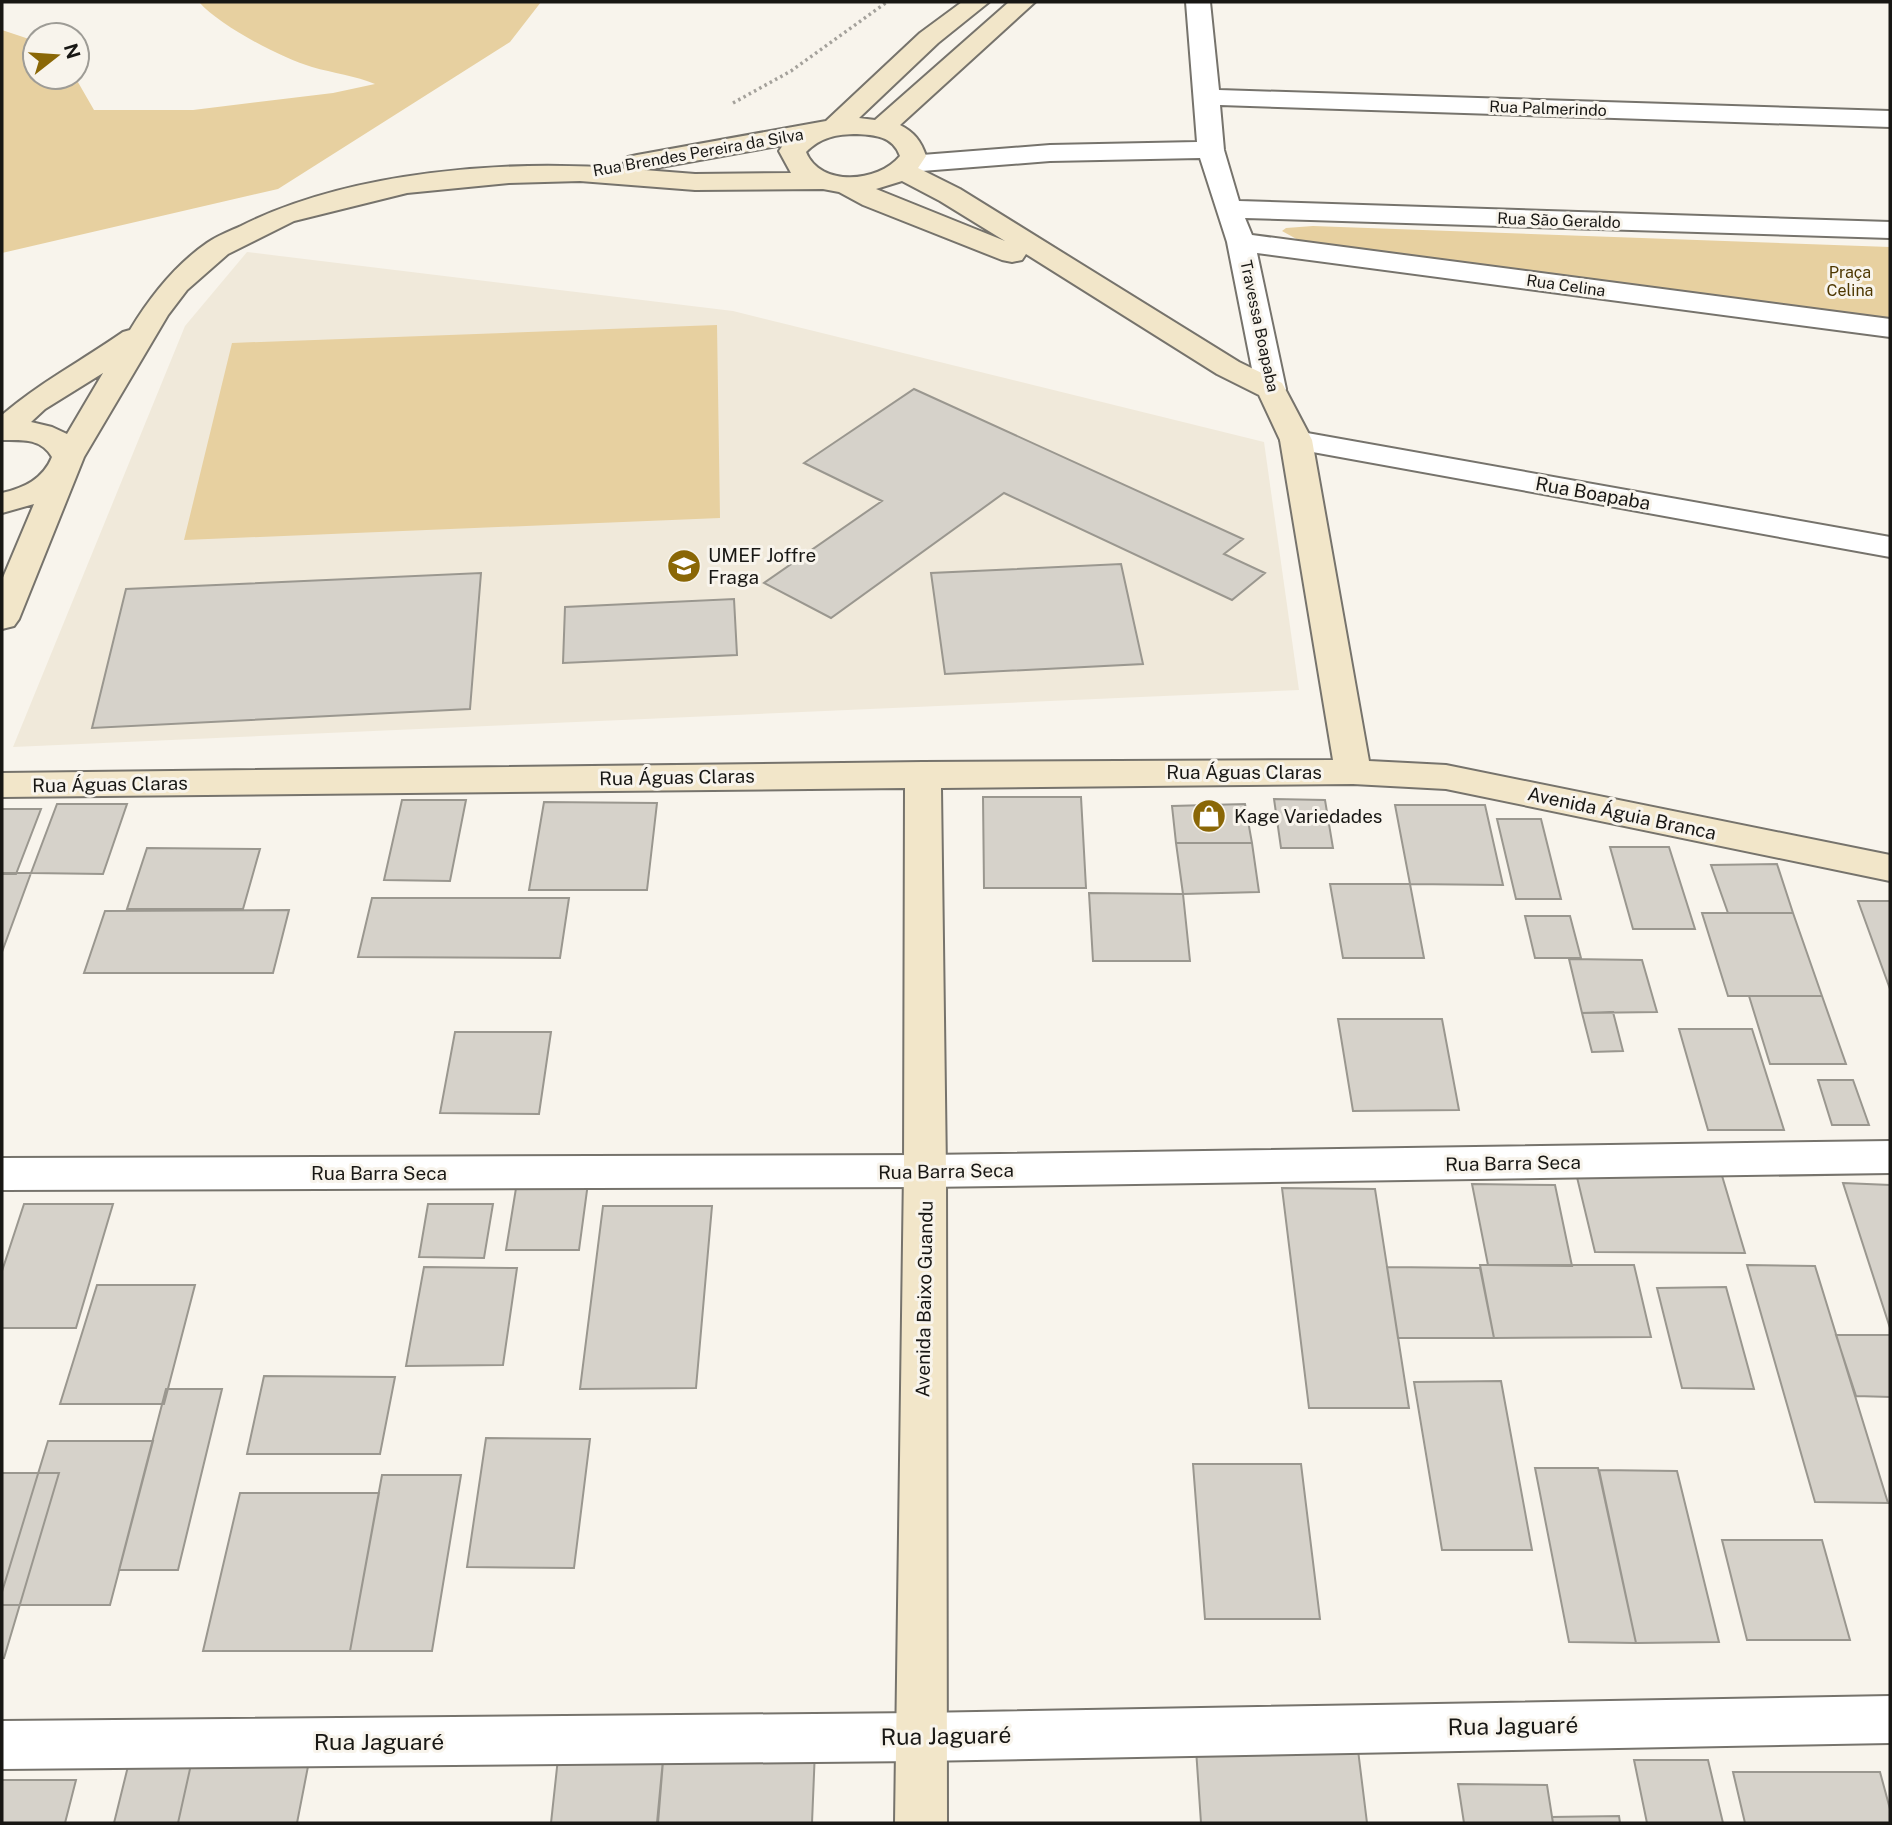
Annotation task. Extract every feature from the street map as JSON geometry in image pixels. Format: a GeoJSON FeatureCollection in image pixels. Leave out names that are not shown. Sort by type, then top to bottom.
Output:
{"type":"FeatureCollection","features":[{"type":"Feature","properties":{"kind":"street"},"geometry":{"type":"LineString","coordinates":[[977,2],[929,38],[826,129],[800,140],[792,151],[793,163],[804,174],[834,183],[1101,289],[1228,368],[1271,389]]}},
{"type":"Feature","properties":{"kind":"street"},"geometry":{"type":"LineString","coordinates":[[880,129],[1024,2]]}},
{"type":"Feature","properties":{"kind":"street","name":"Travessa Boapaba"},"geometry":{"type":"LineString","coordinates":[[1198,2],[1211,150],[1228,209],[1241,242],[1271,389],[1296,440],[1353,772]]}},
{"type":"Feature","properties":{"kind":"street","name":"Rua Palmerindo"},"geometry":{"type":"LineString","coordinates":[[1206,97],[1890,119]]}},
{"type":"Feature","properties":{"kind":"street","name":"Rua Brendes Pereira da Silva"},"geometry":{"type":"LineString","coordinates":[[580,173],[826,129],[858,125],[880,129],[911,164],[1101,289]]}},
{"type":"Feature","properties":{"kind":"street"},"geometry":{"type":"LineString","coordinates":[[911,164],[1050,153],[1211,150]]}},
{"type":"Feature","properties":{"kind":"street","name":"Rua Brendes Pereira da Silva"},"geometry":{"type":"LineString","coordinates":[[2,431],[34,403],[119,350],[140,332],[188,271],[218,248],[284,215],[407,185],[509,175],[580,173],[695,182],[834,183],[877,181],[911,164]]}},
{"type":"Feature","properties":{"kind":"street","name":"Rua São Geraldo"},"geometry":{"type":"LineString","coordinates":[[1228,209],[1890,230]]}},
{"type":"Feature","properties":{"kind":"street","name":"Rua Celina"},"geometry":{"type":"LineString","coordinates":[[1241,242],[1890,328]]}},
{"type":"Feature","properties":{"kind":"street","name":"Rua Brendes Pereira da Silva"},"geometry":{"type":"LineString","coordinates":[[66,464],[155,313]]}},
{"type":"Feature","properties":{"kind":"street"},"geometry":{"type":"LineString","coordinates":[[2,431],[27,430],[48,435],[62,444],[66,464],[2,619]]}},
{"type":"Feature","properties":{"kind":"street","name":"Rua Boapaba"},"geometry":{"type":"LineString","coordinates":[[1296,440],[1890,547]]}},
{"type":"Feature","properties":{"kind":"street"},"geometry":{"type":"LineString","coordinates":[[2,503],[29,496],[50,485],[66,464]]}},
{"type":"Feature","properties":{"kind":"street","name":"Rua Águas Claras"},"geometry":{"type":"LineString","coordinates":[[2,785],[923,774],[1353,772]]}},
{"type":"Feature","properties":{"kind":"street","name":"Avenida Águia Branca"},"geometry":{"type":"LineString","coordinates":[[1353,772],[1446,778],[1890,868]]}},
{"type":"Feature","properties":{"kind":"street","name":"Avenida Baixo Guandu"},"geometry":{"type":"LineString","coordinates":[[921,1823],[925,1171],[923,774]]}},
{"type":"Feature","properties":{"kind":"street","name":"Rua Barra Seca"},"geometry":{"type":"LineString","coordinates":[[2,1174],[925,1171],[1890,1157]]}},
{"type":"Feature","properties":{"kind":"street","name":"Rua Jaguaré"},"geometry":{"type":"LineString","coordinates":[[2,1745],[920,1737],[1890,1719]]}},
{"type":"Feature","properties":{"kind":"path"},"geometry":{"type":"LineString","coordinates":[[723,109],[802,63],[887,2]]}},
{"type":"Feature","properties":{"kind":"shaded area","name":"UMEF Joffre Fraga"},"geometry":{"type":"Polygon","coordinates":[[[247,252],[733,311],[1264,442],[1299,690],[13,747],[185,326],[247,252]]]}},
{"type":"Feature","properties":{"kind":"green space"},"geometry":{"type":"Polygon","coordinates":[[[199,2],[541,2],[510,42],[278,189],[2,253],[2,30],[21,36],[21,91],[83,91],[94,110],[193,110],[333,93],[375,84],[312,67],[284,56],[236,31],[199,2]]]}},
{"type":"Feature","properties":{"kind":"green space","name":"Praça Celina"},"geometry":{"type":"Polygon","coordinates":[[[1313,226],[1890,247],[1890,323],[1302,242],[1282,231],[1286,228],[1313,226]]]}},
{"type":"Feature","properties":{"kind":"green space"},"geometry":{"type":"Polygon","coordinates":[[[717,325],[720,518],[184,540],[232,343],[717,325]]]}},
{"type":"Feature","properties":{"kind":"building"},"geometry":{"type":"Polygon","coordinates":[[[914,389],[1243,539],[1224,554],[1265,573],[1232,600],[1004,493],[831,618],[764,583],[882,501],[804,463],[914,389]]]}},
{"type":"Feature","properties":{"kind":"building"},"geometry":{"type":"Polygon","coordinates":[[[1121,564],[1143,664],[945,674],[931,573],[1121,564]]]}},
{"type":"Feature","properties":{"kind":"building"},"geometry":{"type":"Polygon","coordinates":[[[481,573],[470,709],[92,728],[126,589],[481,573]]]}},
{"type":"Feature","properties":{"kind":"building"},"geometry":{"type":"Polygon","coordinates":[[[734,599],[737,655],[563,663],[565,607],[734,599]]]}},
{"type":"Feature","properties":{"kind":"building"},"geometry":{"type":"Polygon","coordinates":[[[983,797],[1081,797],[1086,888],[984,888],[983,797]]]}},
{"type":"Feature","properties":{"kind":"building"},"geometry":{"type":"Polygon","coordinates":[[[1274,799],[1325,800],[1333,848],[1281,848],[1274,799]]]}},
{"type":"Feature","properties":{"kind":"building"},"geometry":{"type":"Polygon","coordinates":[[[402,800],[466,800],[450,881],[384,880],[402,800]]]}},
{"type":"Feature","properties":{"kind":"building"},"geometry":{"type":"Polygon","coordinates":[[[544,802],[657,803],[647,890],[529,890],[544,802]]]}},
{"type":"Feature","properties":{"kind":"building"},"geometry":{"type":"Polygon","coordinates":[[[57,804],[127,804],[103,874],[31,873],[57,804]]]}},
{"type":"Feature","properties":{"kind":"building"},"geometry":{"type":"Polygon","coordinates":[[[1245,804],[1252,843],[1176,843],[1172,806],[1245,804]]]}},
{"type":"Feature","properties":{"kind":"building"},"geometry":{"type":"Polygon","coordinates":[[[1395,805],[1485,805],[1503,885],[1410,884],[1395,805]]]}},
{"type":"Feature","properties":{"kind":"building"},"geometry":{"type":"Polygon","coordinates":[[[2,809],[41,809],[16,874],[2,874],[2,809]]]}},
{"type":"Feature","properties":{"kind":"building"},"geometry":{"type":"Polygon","coordinates":[[[1497,819],[1541,819],[1561,899],[1516,899],[1497,819]]]}},
{"type":"Feature","properties":{"kind":"building"},"geometry":{"type":"Polygon","coordinates":[[[1176,843],[1252,843],[1259,892],[1183,894],[1176,843]]]}},
{"type":"Feature","properties":{"kind":"building"},"geometry":{"type":"Polygon","coordinates":[[[1610,847],[1669,847],[1695,929],[1633,929],[1610,847]]]}},
{"type":"Feature","properties":{"kind":"building"},"geometry":{"type":"Polygon","coordinates":[[[147,848],[260,849],[243,909],[127,909],[147,848]]]}},
{"type":"Feature","properties":{"kind":"building"},"geometry":{"type":"Polygon","coordinates":[[[1777,864],[1793,913],[1728,913],[1711,865],[1777,864]]]}},
{"type":"Feature","properties":{"kind":"building"},"geometry":{"type":"Polygon","coordinates":[[[2,873],[31,873],[2,952],[2,873]]]}},
{"type":"Feature","properties":{"kind":"building"},"geometry":{"type":"Polygon","coordinates":[[[1330,884],[1410,884],[1424,958],[1343,958],[1330,884]]]}},
{"type":"Feature","properties":{"kind":"building"},"geometry":{"type":"Polygon","coordinates":[[[1089,893],[1183,894],[1190,961],[1093,961],[1089,893]]]}},
{"type":"Feature","properties":{"kind":"building"},"geometry":{"type":"Polygon","coordinates":[[[372,898],[569,898],[560,958],[358,957],[372,898]]]}},
{"type":"Feature","properties":{"kind":"building"},"geometry":{"type":"Polygon","coordinates":[[[1858,901],[1890,901],[1890,989],[1858,901]]]}},
{"type":"Feature","properties":{"kind":"building"},"geometry":{"type":"Polygon","coordinates":[[[289,910],[273,973],[84,973],[105,911],[289,910]]]}},
{"type":"Feature","properties":{"kind":"building"},"geometry":{"type":"Polygon","coordinates":[[[1702,913],[1793,913],[1822,996],[1728,996],[1702,913]]]}},
{"type":"Feature","properties":{"kind":"building"},"geometry":{"type":"Polygon","coordinates":[[[1525,916],[1570,916],[1581,958],[1535,958],[1525,916]]]}},
{"type":"Feature","properties":{"kind":"building"},"geometry":{"type":"Polygon","coordinates":[[[1569,959],[1642,960],[1657,1012],[1582,1013],[1569,959]]]}},
{"type":"Feature","properties":{"kind":"building"},"geometry":{"type":"Polygon","coordinates":[[[1749,996],[1822,996],[1846,1064],[1770,1064],[1749,996]]]}},
{"type":"Feature","properties":{"kind":"building"},"geometry":{"type":"Polygon","coordinates":[[[1613,1012],[1623,1051],[1592,1052],[1582,1013],[1613,1012]]]}},
{"type":"Feature","properties":{"kind":"building"},"geometry":{"type":"Polygon","coordinates":[[[1338,1019],[1442,1019],[1459,1110],[1353,1111],[1338,1019]]]}},
{"type":"Feature","properties":{"kind":"building"},"geometry":{"type":"Polygon","coordinates":[[[1679,1029],[1752,1029],[1784,1130],[1708,1130],[1679,1029]]]}},
{"type":"Feature","properties":{"kind":"building"},"geometry":{"type":"Polygon","coordinates":[[[455,1032],[551,1032],[539,1114],[440,1113],[455,1032]]]}},
{"type":"Feature","properties":{"kind":"building"},"geometry":{"type":"Polygon","coordinates":[[[1818,1080],[1853,1080],[1869,1125],[1832,1125],[1818,1080]]]}},
{"type":"Feature","properties":{"kind":"building"},"geometry":{"type":"Polygon","coordinates":[[[1575,1169],[1720,1169],[1745,1253],[1595,1252],[1575,1169]]]}},
{"type":"Feature","properties":{"kind":"building"},"geometry":{"type":"Polygon","coordinates":[[[517,1182],[588,1183],[579,1250],[506,1250],[517,1182]]]}},
{"type":"Feature","properties":{"kind":"building"},"geometry":{"type":"Polygon","coordinates":[[[1843,1183],[1890,1185],[1890,1328],[1843,1183]]]}},
{"type":"Feature","properties":{"kind":"building"},"geometry":{"type":"Polygon","coordinates":[[[1472,1184],[1555,1185],[1572,1266],[1488,1265],[1472,1184]]]}},
{"type":"Feature","properties":{"kind":"building"},"geometry":{"type":"Polygon","coordinates":[[[1282,1188],[1375,1189],[1409,1408],[1309,1408],[1282,1188]]]}},
{"type":"Feature","properties":{"kind":"building"},"geometry":{"type":"Polygon","coordinates":[[[24,1204],[113,1204],[76,1328],[2,1328],[2,1271],[24,1204]]]}},
{"type":"Feature","properties":{"kind":"building"},"geometry":{"type":"Polygon","coordinates":[[[428,1204],[493,1204],[484,1258],[419,1257],[428,1204]]]}},
{"type":"Feature","properties":{"kind":"building"},"geometry":{"type":"Polygon","coordinates":[[[603,1206],[712,1206],[696,1388],[580,1389],[603,1206]]]}},
{"type":"Feature","properties":{"kind":"building"},"geometry":{"type":"Polygon","coordinates":[[[1480,1265],[1634,1265],[1651,1337],[1494,1338],[1480,1265]]]}},
{"type":"Feature","properties":{"kind":"building"},"geometry":{"type":"Polygon","coordinates":[[[1747,1265],[1815,1266],[1888,1503],[1815,1502],[1747,1265]]]}},
{"type":"Feature","properties":{"kind":"building"},"geometry":{"type":"Polygon","coordinates":[[[424,1267],[517,1268],[503,1365],[406,1366],[424,1267]]]}},
{"type":"Feature","properties":{"kind":"building"},"geometry":{"type":"Polygon","coordinates":[[[1387,1267],[1480,1268],[1494,1338],[1398,1338],[1387,1267]]]}},
{"type":"Feature","properties":{"kind":"building"},"geometry":{"type":"Polygon","coordinates":[[[97,1285],[195,1285],[164,1404],[60,1404],[97,1285]]]}},
{"type":"Feature","properties":{"kind":"building"},"geometry":{"type":"Polygon","coordinates":[[[1726,1287],[1754,1389],[1682,1388],[1657,1288],[1726,1287]]]}},
{"type":"Feature","properties":{"kind":"building"},"geometry":{"type":"Polygon","coordinates":[[[1836,1335],[1890,1335],[1890,1397],[1856,1396],[1836,1335]]]}},
{"type":"Feature","properties":{"kind":"building"},"geometry":{"type":"Polygon","coordinates":[[[264,1376],[395,1377],[380,1454],[247,1454],[264,1376]]]}},
{"type":"Feature","properties":{"kind":"building"},"geometry":{"type":"Polygon","coordinates":[[[1501,1381],[1532,1550],[1442,1550],[1414,1382],[1501,1381]]]}},
{"type":"Feature","properties":{"kind":"building"},"geometry":{"type":"Polygon","coordinates":[[[166,1389],[222,1389],[178,1570],[119,1570],[166,1389]]]}},
{"type":"Feature","properties":{"kind":"building"},"geometry":{"type":"Polygon","coordinates":[[[486,1438],[590,1439],[574,1568],[467,1567],[486,1438]]]}},
{"type":"Feature","properties":{"kind":"building"},"geometry":{"type":"Polygon","coordinates":[[[48,1441],[153,1441],[110,1605],[2,1605],[2,1592],[48,1441]]]}},
{"type":"Feature","properties":{"kind":"building"},"geometry":{"type":"Polygon","coordinates":[[[1193,1464],[1301,1464],[1320,1619],[1205,1619],[1193,1464]]]}},
{"type":"Feature","properties":{"kind":"building"},"geometry":{"type":"Polygon","coordinates":[[[1535,1468],[1598,1468],[1636,1643],[1569,1642],[1535,1468]]]}},
{"type":"Feature","properties":{"kind":"building"},"geometry":{"type":"Polygon","coordinates":[[[1599,1470],[1677,1471],[1719,1642],[1636,1643],[1599,1470]]]}},
{"type":"Feature","properties":{"kind":"building"},"geometry":{"type":"Polygon","coordinates":[[[2,1473],[59,1473],[4,1658],[2,1658],[2,1473]]]}},
{"type":"Feature","properties":{"kind":"building"},"geometry":{"type":"Polygon","coordinates":[[[382,1475],[461,1475],[432,1651],[350,1651],[382,1475]]]}},
{"type":"Feature","properties":{"kind":"building"},"geometry":{"type":"Polygon","coordinates":[[[240,1493],[379,1493],[350,1651],[203,1651],[240,1493]]]}},
{"type":"Feature","properties":{"kind":"building"},"geometry":{"type":"Polygon","coordinates":[[[1722,1540],[1822,1540],[1850,1640],[1747,1640],[1722,1540]]]}},
{"type":"Feature","properties":{"kind":"building"},"geometry":{"type":"Polygon","coordinates":[[[559,1749],[664,1749],[658,1823],[551,1823],[559,1749]]]}},
{"type":"Feature","properties":{"kind":"building"},"geometry":{"type":"Polygon","coordinates":[[[664,1749],[815,1750],[812,1823],[657,1823],[664,1749]]]}},
{"type":"Feature","properties":{"kind":"building"},"geometry":{"type":"Polygon","coordinates":[[[1196,1749],[1358,1750],[1367,1823],[1201,1823],[1196,1749]]]}},
{"type":"Feature","properties":{"kind":"building"},"geometry":{"type":"Polygon","coordinates":[[[132,1750],[194,1751],[178,1823],[114,1823],[132,1750]]]}},
{"type":"Feature","properties":{"kind":"building"},"geometry":{"type":"Polygon","coordinates":[[[194,1751],[311,1751],[297,1823],[178,1823],[194,1751]]]}},
{"type":"Feature","properties":{"kind":"building"},"geometry":{"type":"Polygon","coordinates":[[[1634,1760],[1708,1760],[1723,1823],[1647,1823],[1634,1760]]]}},
{"type":"Feature","properties":{"kind":"building"},"geometry":{"type":"Polygon","coordinates":[[[1733,1772],[1880,1772],[1890,1809],[1890,1823],[1745,1823],[1733,1772]]]}},
{"type":"Feature","properties":{"kind":"building"},"geometry":{"type":"Polygon","coordinates":[[[2,1780],[76,1780],[65,1823],[2,1823],[2,1780]]]}},
{"type":"Feature","properties":{"kind":"building"},"geometry":{"type":"Polygon","coordinates":[[[1458,1784],[1547,1785],[1553,1823],[1464,1823],[1458,1784]]]}},
{"type":"Feature","properties":{"kind":"building"},"geometry":{"type":"Polygon","coordinates":[[[1619,1816],[1620,1823],[1553,1823],[1552,1817],[1619,1816]]]}},
{"type":"Feature","properties":{"kind":"place","name":"UMEF Joffre Fraga"},"geometry":{"type":"Point","coordinates":[684,566]}},
{"type":"Feature","properties":{"kind":"place","name":"Kage Variedades"},"geometry":{"type":"Point","coordinates":[1209,816]}}]}
